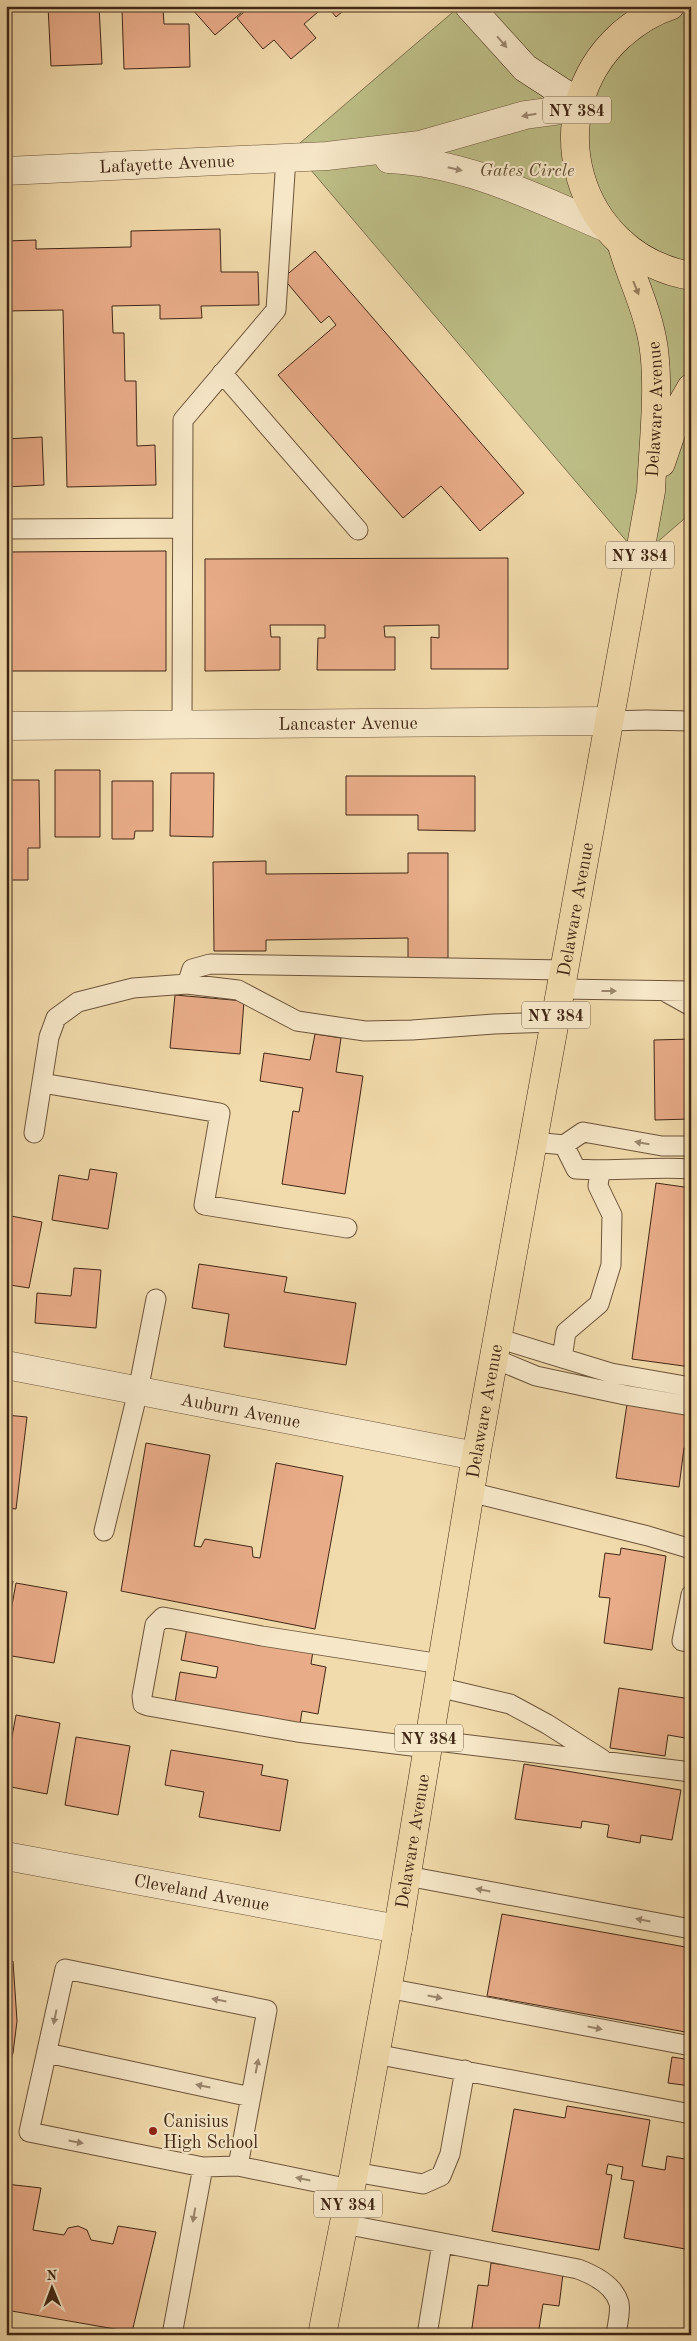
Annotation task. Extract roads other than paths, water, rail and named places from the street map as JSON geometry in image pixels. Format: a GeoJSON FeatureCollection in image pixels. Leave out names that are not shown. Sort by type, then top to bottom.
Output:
{"type":"FeatureCollection","features":[{"type":"Feature","properties":{"kind":"main road","name":"NY 384"},"geometry":{"type":"LineString","coordinates":[[614,235],[593,208],[583,185],[576,161],[575,136],[578,105],[591,72],[609,46],[633,24],[660,9],[670,6]]}},
{"type":"Feature","properties":{"kind":"main road"},"geometry":{"type":"LineString","coordinates":[[614,235],[656,266],[691,276]]}},
{"type":"Feature","properties":{"kind":"main road","name":"Delaware Avenue"},"geometry":{"type":"LineString","coordinates":[[322,2335],[398,1929],[476,1456],[651,490],[655,403],[654,348],[648,322],[614,235]]}},
{"type":"Feature","properties":{"kind":"main road","name":"Delaware Avenue"},"geometry":{"type":"LineString","coordinates":[[651,490],[680,407],[691,388]]}},
{"type":"Feature","properties":{"kind":"street"},"geometry":{"type":"LineString","coordinates":[[469,6],[525,68],[578,105]]}},
{"type":"Feature","properties":{"kind":"street","name":"Lafayette Avenue"},"geometry":{"type":"LineString","coordinates":[[6,171],[327,156],[420,145],[524,115],[578,105]]}},
{"type":"Feature","properties":{"kind":"street","name":"Lafayette Avenue"},"geometry":{"type":"LineString","coordinates":[[327,156],[408,160],[481,176],[509,185],[614,235]]}},
{"type":"Feature","properties":{"kind":"street","name":"Lancaster Avenue"},"geometry":{"type":"LineString","coordinates":[[6,726],[610,721]]}},
{"type":"Feature","properties":{"kind":"street","name":"Auburn Avenue"},"geometry":{"type":"LineString","coordinates":[[6,1365],[476,1456]]}},
{"type":"Feature","properties":{"kind":"street","name":"Cleveland Avenue"},"geometry":{"type":"LineString","coordinates":[[6,1856],[398,1929]]}},
{"type":"Feature","properties":{"kind":"lane"},"geometry":{"type":"LineString","coordinates":[[182,725],[183,420],[276,310],[286,158]]}},
{"type":"Feature","properties":{"kind":"lane"},"geometry":{"type":"LineString","coordinates":[[222,373],[358,530]]}},
{"type":"Feature","properties":{"kind":"lane"},"geometry":{"type":"LineString","coordinates":[[6,529],[182,528]]}},
{"type":"Feature","properties":{"kind":"lane","name":"Lancaster Avenue"},"geometry":{"type":"LineString","coordinates":[[610,721],[691,721]]}},
{"type":"Feature","properties":{"kind":"lane"},"geometry":{"type":"LineString","coordinates":[[187,984],[192,969],[210,964],[562,980],[663,991],[691,991]]}},
{"type":"Feature","properties":{"kind":"lane"},"geometry":{"type":"LineString","coordinates":[[34,1133],[49,1037],[56,1018],[78,1002],[133,988],[187,984],[238,990],[297,1021],[365,1030],[412,1030],[555,1022]]}},
{"type":"Feature","properties":{"kind":"lane"},"geometry":{"type":"LineString","coordinates":[[663,991],[691,1006]]}},
{"type":"Feature","properties":{"kind":"lane"},"geometry":{"type":"LineString","coordinates":[[42,1083],[220,1113],[204,1205],[347,1228]]}},
{"type":"Feature","properties":{"kind":"lane"},"geometry":{"type":"LineString","coordinates":[[534,1142],[564,1146],[583,1132],[662,1146],[691,1146]]}},
{"type":"Feature","properties":{"kind":"lane"},"geometry":{"type":"LineString","coordinates":[[564,1146],[576,1169],[600,1170],[665,1167],[691,1169]]}},
{"type":"Feature","properties":{"kind":"lane"},"geometry":{"type":"LineString","coordinates":[[562,1358],[566,1332],[599,1304],[611,1265],[612,1215],[598,1186],[600,1170]]}},
{"type":"Feature","properties":{"kind":"lane"},"geometry":{"type":"LineString","coordinates":[[104,1531],[138,1391],[156,1299]]}},
{"type":"Feature","properties":{"kind":"lane"},"geometry":{"type":"LineString","coordinates":[[495,1348],[562,1358],[611,1373],[691,1386]]}},
{"type":"Feature","properties":{"kind":"lane"},"geometry":{"type":"LineString","coordinates":[[495,1348],[536,1376],[625,1395],[691,1406]]}},
{"type":"Feature","properties":{"kind":"lane"},"geometry":{"type":"LineString","coordinates":[[470,1492],[648,1536],[691,1549]]}},
{"type":"Feature","properties":{"kind":"lane"},"geometry":{"type":"LineString","coordinates":[[691,1595],[682,1641],[691,1642]]}},
{"type":"Feature","properties":{"kind":"lane"},"geometry":{"type":"LineString","coordinates":[[606,1762],[547,1724],[510,1704],[440,1676],[262,1636],[163,1617],[155,1625],[142,1696],[143,1704],[157,1708],[297,1732],[691,1772]]}},
{"type":"Feature","properties":{"kind":"lane"},"geometry":{"type":"LineString","coordinates":[[407,1876],[691,1929]]}},
{"type":"Feature","properties":{"kind":"lane"},"geometry":{"type":"LineString","coordinates":[[238,2166],[267,2010],[65,1970],[29,2132],[203,2167],[238,2166],[352,2181],[423,2184],[441,2176],[450,2154],[465,2070]]}},
{"type":"Feature","properties":{"kind":"lane"},"geometry":{"type":"LineString","coordinates":[[387,1988],[691,2046]]}},
{"type":"Feature","properties":{"kind":"lane"},"geometry":{"type":"LineString","coordinates":[[47,2053],[251,2097]]}},
{"type":"Feature","properties":{"kind":"lane"},"geometry":{"type":"LineString","coordinates":[[375,2054],[691,2114]]}},
{"type":"Feature","properties":{"kind":"lane"},"geometry":{"type":"LineString","coordinates":[[172,2335],[203,2167]]}},
{"type":"Feature","properties":{"kind":"lane"},"geometry":{"type":"LineString","coordinates":[[344,2224],[578,2269],[594,2275],[608,2286],[619,2304],[616,2335]]}},
{"type":"Feature","properties":{"kind":"lane"},"geometry":{"type":"LineString","coordinates":[[427,2335],[442,2243]]}},
{"type":"Feature","properties":{"kind":"place","name":"Canisius High School"},"geometry":{"type":"Point","coordinates":[153,2131]}},
{"type":"Feature","properties":{"kind":"park label","name":"Gates Circle"},"geometry":{"type":"Point","coordinates":[527,170]}}]}
